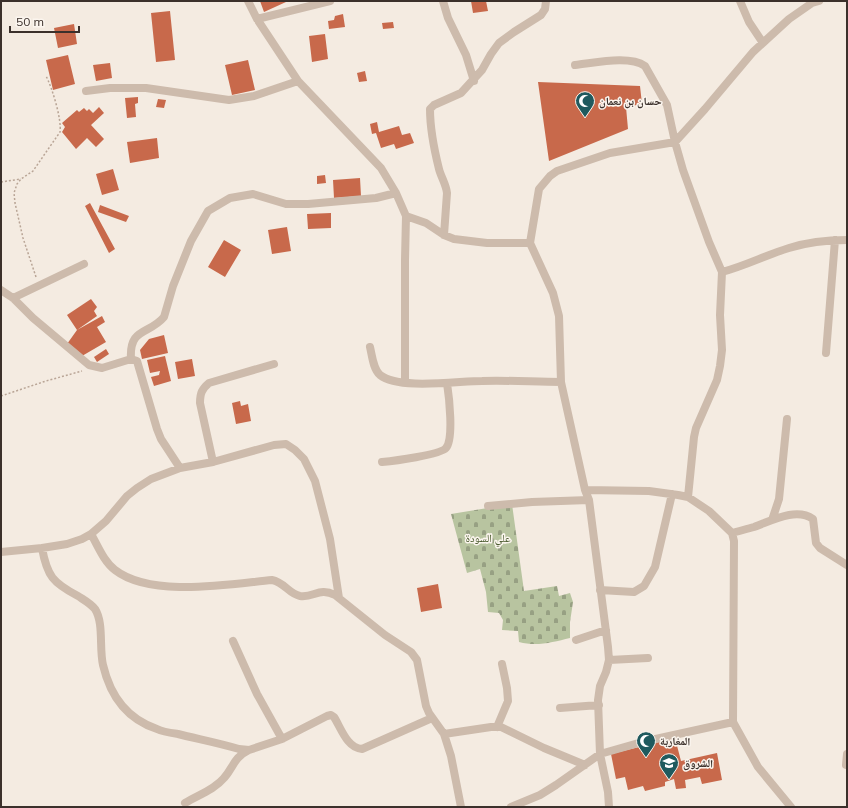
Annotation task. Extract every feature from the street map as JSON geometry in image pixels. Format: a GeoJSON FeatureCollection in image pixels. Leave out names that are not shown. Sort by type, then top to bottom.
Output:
{"type":"FeatureCollection","features":[{"type":"Feature","properties":{"kind":"street"},"geometry":{"type":"LineString","coordinates":[[248,1],[257,19],[298,81],[381,168],[396,193],[406,216],[405,383]]}},
{"type":"Feature","properties":{"kind":"street"},"geometry":{"type":"LineString","coordinates":[[257,19],[330,1]]}},
{"type":"Feature","properties":{"kind":"street"},"geometry":{"type":"LineString","coordinates":[[442,1],[448,18],[466,55],[474,81]]}},
{"type":"Feature","properties":{"kind":"street"},"geometry":{"type":"LineString","coordinates":[[444,235],[447,193],[439,170],[432,136],[430,109],[434,105],[461,93],[474,81],[500,43],[541,15],[545,8],[546,1]]}},
{"type":"Feature","properties":{"kind":"street"},"geometry":{"type":"LineString","coordinates":[[740,1],[750,22],[763,43]]}},
{"type":"Feature","properties":{"kind":"street"},"geometry":{"type":"LineString","coordinates":[[609,807],[608,792],[600,754],[598,704],[600,686],[609,660],[606,630],[589,500],[584,490],[561,382],[559,316],[553,293],[530,243],[539,189],[550,176],[557,171],[610,153],[675,142],[706,109],[754,52],[789,19],[814,2]]}},
{"type":"Feature","properties":{"kind":"street"},"geometry":{"type":"LineString","coordinates":[[575,65],[628,60],[639,62],[645,66],[667,105],[675,142],[693,200],[722,272],[720,315],[722,350],[720,366],[717,380],[696,428],[688,497]]}},
{"type":"Feature","properties":{"kind":"street"},"geometry":{"type":"LineString","coordinates":[[86,90],[146,88],[229,100],[254,96],[298,81]]}},
{"type":"Feature","properties":{"kind":"street"},"geometry":{"type":"LineString","coordinates":[[180,468],[157,429],[139,366],[135,360],[132,359],[131,348],[136,336],[161,321],[164,317],[173,286],[191,241],[208,211],[230,198],[253,194],[286,204],[308,204],[376,198],[396,193]]}},
{"type":"Feature","properties":{"kind":"street"},"geometry":{"type":"LineString","coordinates":[[406,216],[426,223],[444,235],[454,239],[487,243],[530,243]]}},
{"type":"Feature","properties":{"kind":"street"},"geometry":{"type":"LineString","coordinates":[[826,354],[835,240]]}},
{"type":"Feature","properties":{"kind":"street"},"geometry":{"type":"LineString","coordinates":[[722,272],[790,248],[819,242],[847,240]]}},
{"type":"Feature","properties":{"kind":"street"},"geometry":{"type":"LineString","coordinates":[[13,298],[84,264]]}},
{"type":"Feature","properties":{"kind":"street"},"geometry":{"type":"LineString","coordinates":[[1,290],[13,298],[33,318],[93,367],[102,368],[132,359]]}},
{"type":"Feature","properties":{"kind":"street"},"geometry":{"type":"LineString","coordinates":[[370,346],[375,368],[378,374],[386,378],[405,383],[447,383],[479,380],[561,382]]}},
{"type":"Feature","properties":{"kind":"street"},"geometry":{"type":"LineString","coordinates":[[213,462],[200,403],[202,389],[210,383],[274,364]]}},
{"type":"Feature","properties":{"kind":"street"},"geometry":{"type":"LineString","coordinates":[[382,462],[413,458],[441,451],[446,448],[449,440],[451,414],[447,383]]}},
{"type":"Feature","properties":{"kind":"street"},"geometry":{"type":"LineString","coordinates":[[772,520],[778,499],[787,419]]}},
{"type":"Feature","properties":{"kind":"street"},"geometry":{"type":"LineString","coordinates":[[1,552],[67,544],[82,539],[91,534],[106,521],[127,496],[151,479],[180,468],[213,462],[286,444],[299,454],[308,466],[315,481],[330,539],[339,598]]}},
{"type":"Feature","properties":{"kind":"street"},"geometry":{"type":"LineString","coordinates":[[584,490],[649,491],[688,497],[709,511],[732,532],[734,541],[733,722],[758,767],[791,807]]}},
{"type":"Feature","properties":{"kind":"street"},"geometry":{"type":"LineString","coordinates":[[600,590],[634,592],[644,586],[655,567],[672,494]]}},
{"type":"Feature","properties":{"kind":"street"},"geometry":{"type":"LineString","coordinates":[[488,506],[532,502],[589,500]]}},
{"type":"Feature","properties":{"kind":"street"},"geometry":{"type":"LineString","coordinates":[[732,532],[754,527],[772,520],[803,514],[813,519],[816,543],[820,548],[847,565]]}},
{"type":"Feature","properties":{"kind":"street"},"geometry":{"type":"LineString","coordinates":[[91,534],[114,569],[132,579],[159,586],[218,586],[272,580],[280,582],[292,592],[301,596],[325,591],[339,598],[385,635],[415,655],[426,706],[432,718],[444,734],[451,756],[461,807]]}},
{"type":"Feature","properties":{"kind":"street"},"geometry":{"type":"LineString","coordinates":[[42,548],[54,581],[62,588],[90,604],[95,610],[99,619],[104,669],[117,701],[125,710],[143,724],[158,730],[249,750]]}},
{"type":"Feature","properties":{"kind":"street"},"geometry":{"type":"LineString","coordinates":[[576,640],[606,630]]}},
{"type":"Feature","properties":{"kind":"street"},"geometry":{"type":"LineString","coordinates":[[233,641],[257,694],[282,739]]}},
{"type":"Feature","properties":{"kind":"street"},"geometry":{"type":"LineString","coordinates":[[609,660],[648,658]]}},
{"type":"Feature","properties":{"kind":"street"},"geometry":{"type":"LineString","coordinates":[[497,727],[508,702],[502,664]]}},
{"type":"Feature","properties":{"kind":"street"},"geometry":{"type":"LineString","coordinates":[[560,708],[598,704]]}},
{"type":"Feature","properties":{"kind":"street"},"geometry":{"type":"LineString","coordinates":[[185,804],[214,787],[225,777],[237,758],[249,750],[282,739],[327,716],[331,715],[334,717],[349,743],[353,747],[362,749],[432,718]]}},
{"type":"Feature","properties":{"kind":"street"},"geometry":{"type":"LineString","coordinates":[[511,807],[540,795],[600,754],[642,742],[733,722]]}},
{"type":"Feature","properties":{"kind":"street"},"geometry":{"type":"LineString","coordinates":[[444,734],[497,727],[509,730],[544,748],[585,765]]}},
{"type":"Feature","properties":{"kind":"street"},"geometry":{"type":"LineString","coordinates":[[846,765],[847,754]]}},
{"type":"Feature","properties":{"kind":"path"},"geometry":{"type":"LineString","coordinates":[[39,285],[23,238],[14,194],[17,184],[21,179],[33,171],[60,132],[60,125],[52,89],[46,76]]}},
{"type":"Feature","properties":{"kind":"path"},"geometry":{"type":"LineString","coordinates":[[1,182],[21,179]]}},
{"type":"Feature","properties":{"kind":"path"},"geometry":{"type":"LineString","coordinates":[[1,396],[93,367]]}},
{"type":"Feature","properties":{"kind":"green space","name":"علي السودة"},"geometry":{"type":"Polygon","coordinates":[[[512,504],[524,591],[557,586],[559,596],[570,593],[573,602],[570,622],[570,638],[539,644],[519,642],[518,631],[502,630],[503,620],[499,613],[488,612],[486,592],[480,569],[467,573],[451,514],[512,504]]]}},
{"type":"Feature","properties":{"kind":"building"},"geometry":{"type":"Polygon","coordinates":[[[260,1],[285,1],[286,2],[264,12],[260,1]]]}},
{"type":"Feature","properties":{"kind":"building"},"geometry":{"type":"Polygon","coordinates":[[[471,1],[486,1],[488,11],[473,13],[471,1]]]}},
{"type":"Feature","properties":{"kind":"building"},"geometry":{"type":"Polygon","coordinates":[[[170,11],[175,60],[156,62],[151,13],[170,11]]]}},
{"type":"Feature","properties":{"kind":"building"},"geometry":{"type":"Polygon","coordinates":[[[343,14],[345,27],[329,29],[328,21],[334,20],[335,16],[343,14]]]}},
{"type":"Feature","properties":{"kind":"building"},"geometry":{"type":"Polygon","coordinates":[[[393,22],[394,28],[383,29],[382,23],[393,22]]]}},
{"type":"Feature","properties":{"kind":"building"},"geometry":{"type":"Polygon","coordinates":[[[74,24],[77,44],[58,48],[54,28],[74,24]]]}},
{"type":"Feature","properties":{"kind":"building"},"geometry":{"type":"Polygon","coordinates":[[[325,34],[328,59],[312,62],[309,36],[325,34]]]}},
{"type":"Feature","properties":{"kind":"building"},"geometry":{"type":"Polygon","coordinates":[[[68,55],[75,84],[53,90],[46,60],[68,55]]]}},
{"type":"Feature","properties":{"kind":"building"},"geometry":{"type":"Polygon","coordinates":[[[248,60],[255,90],[232,95],[225,65],[248,60]]]}},
{"type":"Feature","properties":{"kind":"building"},"geometry":{"type":"Polygon","coordinates":[[[110,63],[112,78],[96,81],[93,65],[110,63]]]}},
{"type":"Feature","properties":{"kind":"building"},"geometry":{"type":"Polygon","coordinates":[[[365,71],[367,81],[359,82],[357,73],[365,71]]]}},
{"type":"Feature","properties":{"kind":"building","name":"حسان بن نعمان"},"geometry":{"type":"Polygon","coordinates":[[[538,82],[640,86],[642,104],[626,107],[628,129],[549,161],[538,82]]]}},
{"type":"Feature","properties":{"kind":"building"},"geometry":{"type":"Polygon","coordinates":[[[138,97],[138,103],[135,104],[136,117],[127,118],[125,98],[138,97]]]}},
{"type":"Feature","properties":{"kind":"building"},"geometry":{"type":"Polygon","coordinates":[[[158,99],[166,100],[164,108],[156,107],[158,99]]]}},
{"type":"Feature","properties":{"kind":"building"},"geometry":{"type":"Polygon","coordinates":[[[99,107],[104,113],[91,125],[104,139],[96,147],[87,138],[76,149],[62,132],[65,127],[62,123],[77,110],[79,112],[84,108],[87,111],[89,109],[93,113],[99,107]]]}},
{"type":"Feature","properties":{"kind":"building"},"geometry":{"type":"Polygon","coordinates":[[[377,122],[379,132],[399,126],[402,135],[410,133],[414,143],[396,149],[394,144],[381,148],[376,133],[372,134],[370,124],[377,122]]]}},
{"type":"Feature","properties":{"kind":"building"},"geometry":{"type":"Polygon","coordinates":[[[157,138],[159,158],[130,163],[127,142],[157,138]]]}},
{"type":"Feature","properties":{"kind":"building"},"geometry":{"type":"Polygon","coordinates":[[[113,169],[119,190],[102,195],[96,174],[113,169]]]}},
{"type":"Feature","properties":{"kind":"building"},"geometry":{"type":"Polygon","coordinates":[[[325,175],[326,183],[317,184],[317,176],[325,175]]]}},
{"type":"Feature","properties":{"kind":"building"},"geometry":{"type":"Polygon","coordinates":[[[360,178],[361,196],[334,198],[333,180],[360,178]]]}},
{"type":"Feature","properties":{"kind":"building"},"geometry":{"type":"Polygon","coordinates":[[[90,203],[115,249],[109,253],[85,206],[90,203]]]}},
{"type":"Feature","properties":{"kind":"building"},"geometry":{"type":"Polygon","coordinates":[[[100,205],[129,216],[126,222],[98,212],[100,205]]]}},
{"type":"Feature","properties":{"kind":"building"},"geometry":{"type":"Polygon","coordinates":[[[331,213],[331,228],[308,229],[307,214],[331,213]]]}},
{"type":"Feature","properties":{"kind":"building"},"geometry":{"type":"Polygon","coordinates":[[[287,227],[291,251],[272,254],[268,230],[287,227]]]}},
{"type":"Feature","properties":{"kind":"building"},"geometry":{"type":"Polygon","coordinates":[[[224,240],[241,250],[225,277],[208,267],[224,240]]]}},
{"type":"Feature","properties":{"kind":"building"},"geometry":{"type":"Polygon","coordinates":[[[91,299],[97,307],[94,311],[97,316],[77,330],[67,315],[91,299]]]}},
{"type":"Feature","properties":{"kind":"building"},"geometry":{"type":"Polygon","coordinates":[[[102,316],[105,322],[97,327],[106,342],[82,356],[67,344],[77,330],[102,316]]]}},
{"type":"Feature","properties":{"kind":"building"},"geometry":{"type":"Polygon","coordinates":[[[164,335],[168,353],[142,359],[140,350],[149,339],[164,335]]]}},
{"type":"Feature","properties":{"kind":"building"},"geometry":{"type":"Polygon","coordinates":[[[106,349],[109,354],[97,362],[94,357],[106,349]]]}},
{"type":"Feature","properties":{"kind":"building"},"geometry":{"type":"Polygon","coordinates":[[[165,356],[171,381],[154,386],[151,377],[159,375],[160,371],[150,373],[147,360],[165,356]]]}},
{"type":"Feature","properties":{"kind":"building"},"geometry":{"type":"Polygon","coordinates":[[[192,359],[195,376],[178,379],[175,362],[192,359]]]}},
{"type":"Feature","properties":{"kind":"building"},"geometry":{"type":"Polygon","coordinates":[[[240,401],[241,406],[248,404],[251,421],[236,424],[232,403],[240,401]]]}},
{"type":"Feature","properties":{"kind":"building"},"geometry":{"type":"Polygon","coordinates":[[[438,584],[442,608],[421,612],[417,588],[438,584]]]}},
{"type":"Feature","properties":{"kind":"building"},"geometry":{"type":"Polygon","coordinates":[[[675,738],[681,761],[717,753],[722,780],[702,784],[700,777],[685,780],[686,788],[676,789],[674,779],[665,782],[665,786],[645,791],[643,786],[628,790],[625,777],[616,779],[611,754],[675,738]]]}},
{"type":"Feature","properties":{"kind":"place","name":"حسان بن نعمان"},"geometry":{"type":"Point","coordinates":[585,118]}},
{"type":"Feature","properties":{"kind":"place","name":"المغاربة"},"geometry":{"type":"Point","coordinates":[646,758]}},
{"type":"Feature","properties":{"kind":"place","name":"الشروق"},"geometry":{"type":"Point","coordinates":[669,780]}}]}
